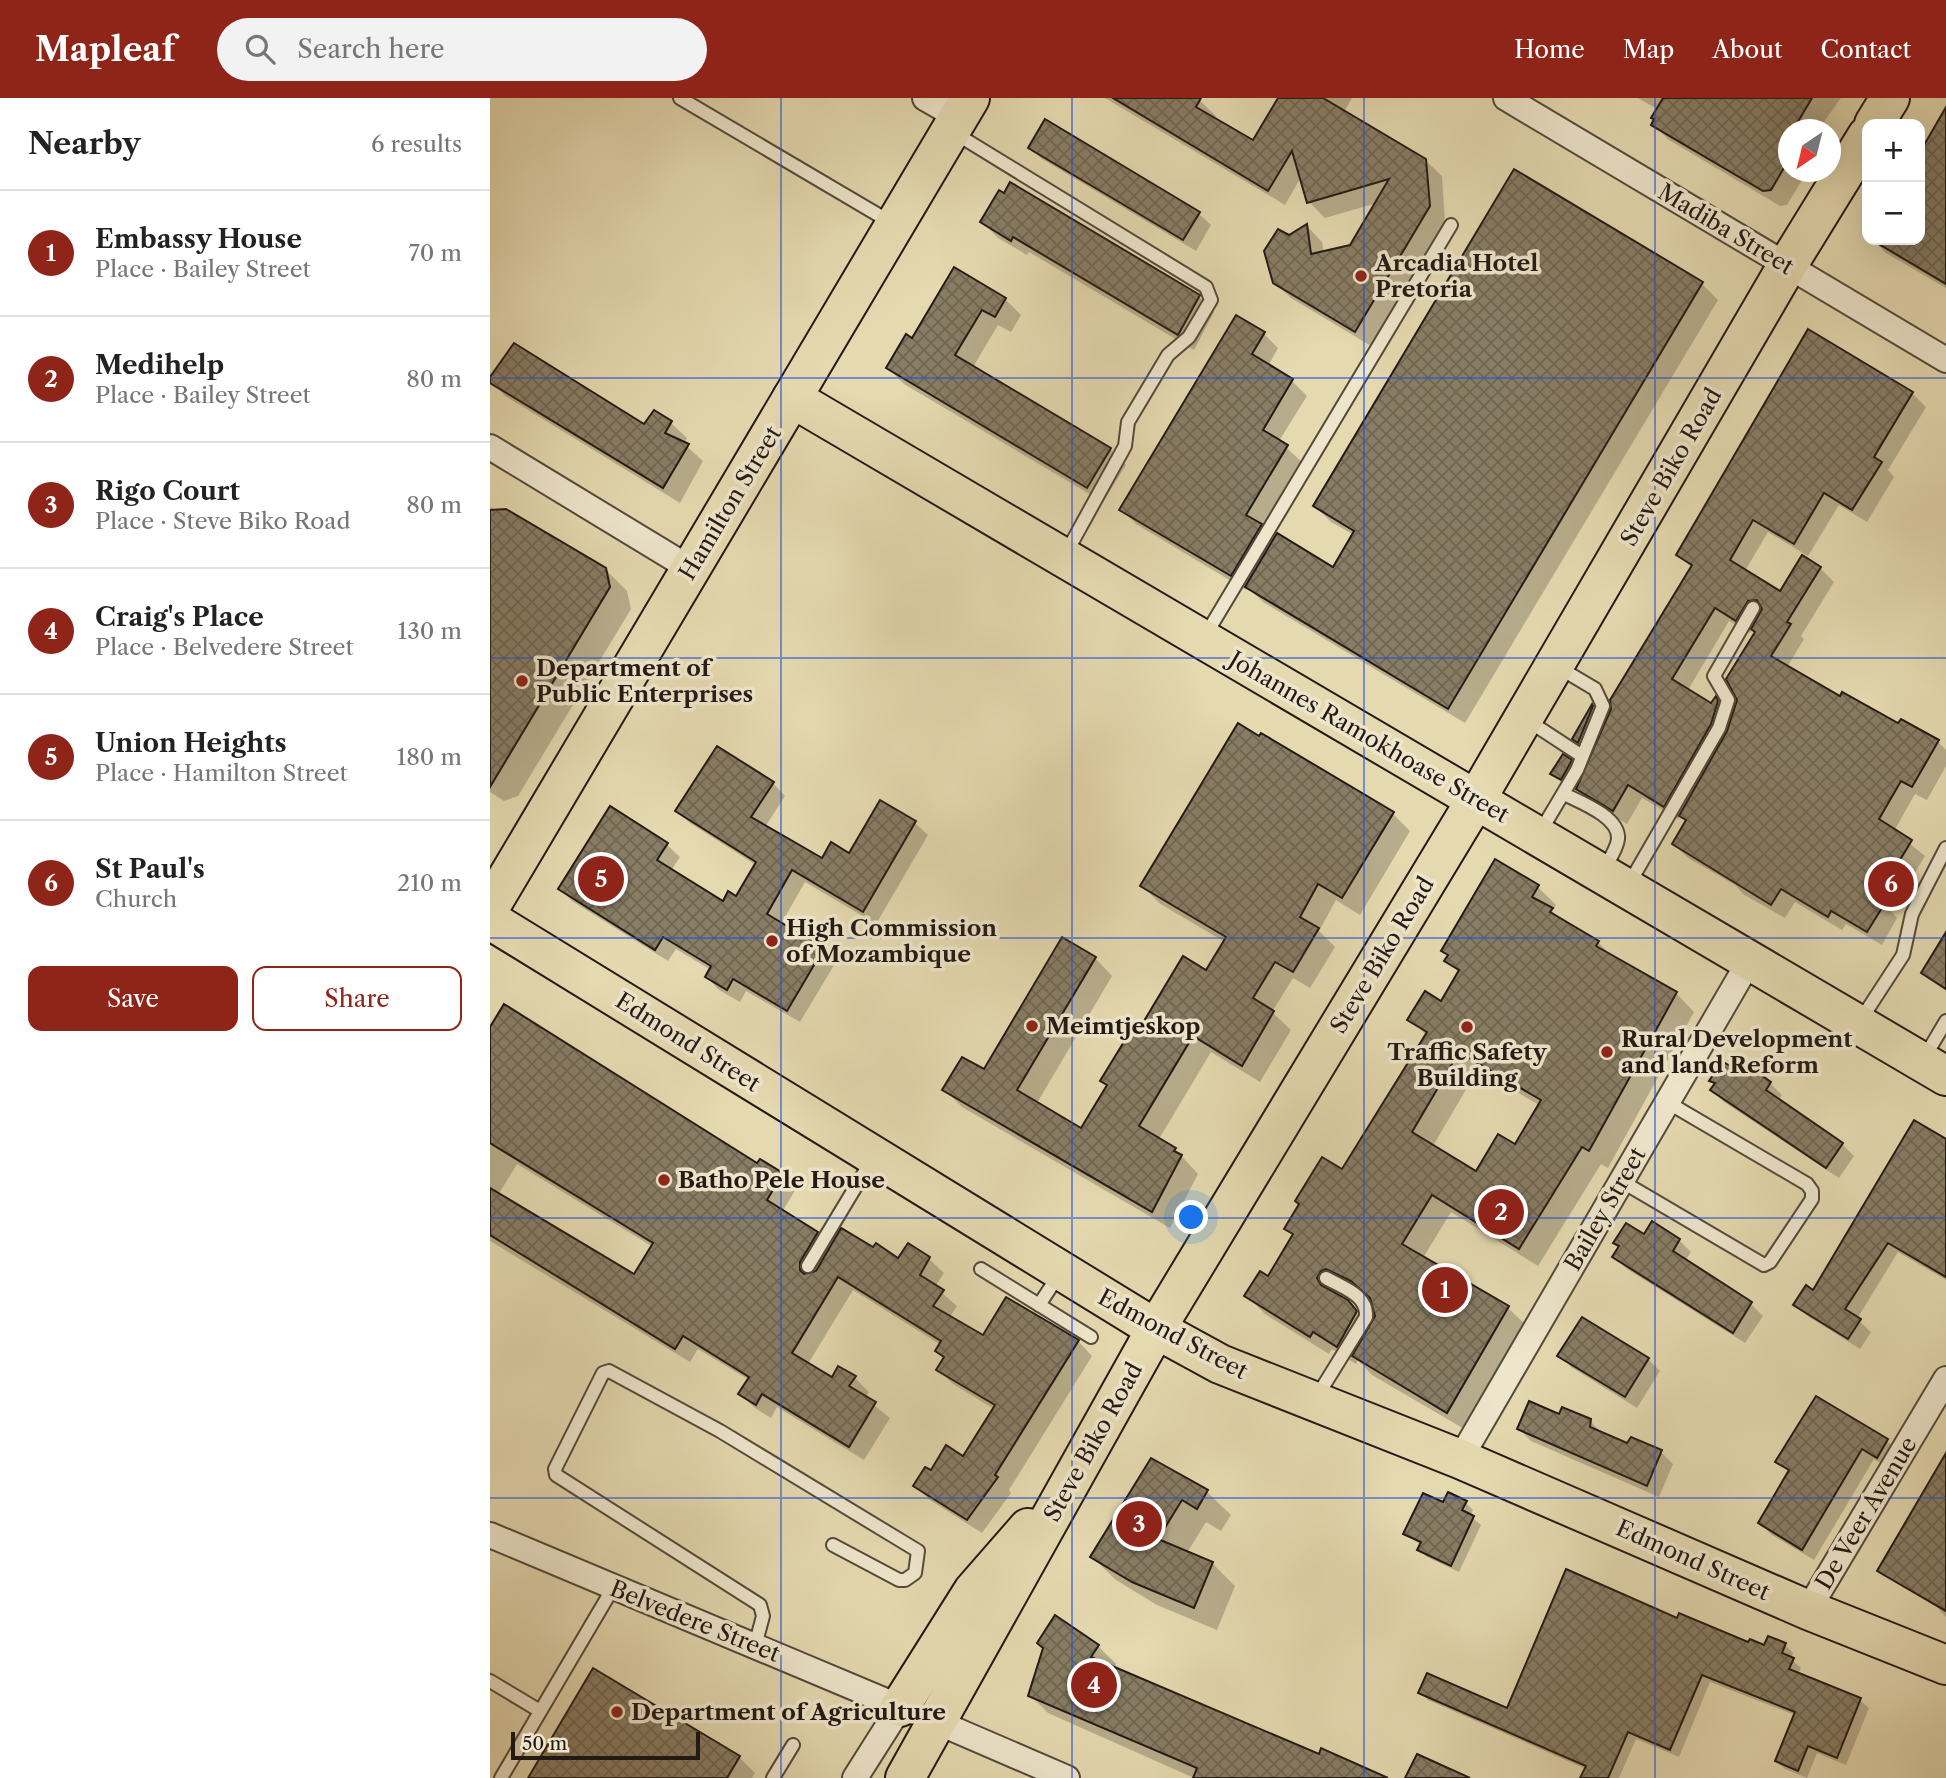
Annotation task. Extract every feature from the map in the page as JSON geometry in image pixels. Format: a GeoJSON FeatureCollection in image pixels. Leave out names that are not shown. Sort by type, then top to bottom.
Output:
{"type":"FeatureCollection","features":[{"type":"Feature","properties":{"kind":"main road"},"geometry":{"type":"LineString","coordinates":[[1877,119],[1890,98]]}},
{"type":"Feature","properties":{"kind":"main road","name":"Hamilton Street"},"geometry":{"type":"LineString","coordinates":[[490,907],[960,115]]}},
{"type":"Feature","properties":{"kind":"main road","name":"Steve Biko Road"},"geometry":{"type":"LineString","coordinates":[[905,1778],[1156,1329],[1477,798],[1787,266],[1862,144]]}},
{"type":"Feature","properties":{"kind":"main road","name":"Johannes Ramokhoase Street"},"geometry":{"type":"LineString","coordinates":[[792,398],[1202,640],[1477,798],[1934,1069]]}},
{"type":"Feature","properties":{"kind":"main road","name":"Edmond Street"},"geometry":{"type":"LineString","coordinates":[[490,920],[1156,1329],[1220,1364],[1460,1459],[1808,1610],[1946,1665]]}},
{"type":"Feature","properties":{"kind":"main road"},"geometry":{"type":"LineString","coordinates":[[900,1707],[973,1591],[1006,1551],[1067,1490]]}},
{"type":"Feature","properties":{"kind":"street"},"geometry":{"type":"LineString","coordinates":[[925,98],[960,115]]}},
{"type":"Feature","properties":{"kind":"street","name":"Madiba Street"},"geometry":{"type":"LineString","coordinates":[[1506,98],[1946,360]]}},
{"type":"Feature","properties":{"kind":"street"},"geometry":{"type":"LineString","coordinates":[[490,447],[691,569]]}},
{"type":"Feature","properties":{"kind":"street","name":"Bailey Street"},"geometry":{"type":"LineString","coordinates":[[1460,1459],[1750,960]]}},
{"type":"Feature","properties":{"kind":"street","name":"De Veer Avenue"},"geometry":{"type":"LineString","coordinates":[[1808,1610],[1946,1379]]}},
{"type":"Feature","properties":{"kind":"street","name":"Belvedere Street"},"geometry":{"type":"LineString","coordinates":[[490,1535],[900,1707]]}},
{"type":"Feature","properties":{"kind":"street"},"geometry":{"type":"LineString","coordinates":[[855,1778],[900,1707]]}},
{"type":"Feature","properties":{"kind":"street"},"geometry":{"type":"LineString","coordinates":[[937,1722],[1067,1778]]}},
{"type":"Feature","properties":{"kind":"lane"},"geometry":{"type":"LineString","coordinates":[[680,98],[895,225]]}},
{"type":"Feature","properties":{"kind":"lane"},"geometry":{"type":"LineString","coordinates":[[960,115],[1206,287],[1210,293],[1211,300],[1189,337],[1168,355],[1128,422],[1125,446],[1063,558]]}},
{"type":"Feature","properties":{"kind":"lane"},"geometry":{"type":"LineString","coordinates":[[1202,640],[1451,225]]}},
{"type":"Feature","properties":{"kind":"lane"},"geometry":{"type":"LineString","coordinates":[[1614,880],[1719,728],[1728,700],[1714,676],[1753,608]]}},
{"type":"Feature","properties":{"kind":"lane"},"geometry":{"type":"LineString","coordinates":[[1539,835],[1564,794],[1603,706],[1601,696],[1595,689],[1555,665]]}},
{"type":"Feature","properties":{"kind":"lane"},"geometry":{"type":"LineString","coordinates":[[1524,718],[1582,756]]}},
{"type":"Feature","properties":{"kind":"lane"},"geometry":{"type":"LineString","coordinates":[[1564,794],[1609,820],[1618,834],[1614,880]]}},
{"type":"Feature","properties":{"kind":"lane"},"geometry":{"type":"LineString","coordinates":[[1858,1024],[1903,955],[1912,914],[1946,848]]}},
{"type":"Feature","properties":{"kind":"lane"},"geometry":{"type":"LineString","coordinates":[[1934,1069],[1946,1021]]}},
{"type":"Feature","properties":{"kind":"lane"},"geometry":{"type":"LineString","coordinates":[[1621,1181],[1764,1265],[1770,1262],[1812,1199],[1812,1191],[1807,1184],[1667,1102]]}},
{"type":"Feature","properties":{"kind":"lane"},"geometry":{"type":"LineString","coordinates":[[808,1266],[874,1156]]}},
{"type":"Feature","properties":{"kind":"lane"},"geometry":{"type":"LineString","coordinates":[[981,1269],[1091,1337]]}},
{"type":"Feature","properties":{"kind":"lane"},"geometry":{"type":"LineString","coordinates":[[1039,1305],[1061,1271]]}},
{"type":"Feature","properties":{"kind":"lane"},"geometry":{"type":"LineString","coordinates":[[1314,1401],[1366,1317],[1367,1307],[1362,1299],[1326,1278]]}},
{"type":"Feature","properties":{"kind":"lane"},"geometry":{"type":"LineString","coordinates":[[755,1646],[763,1616],[761,1605],[556,1475],[555,1469],[603,1373],[609,1371],[720,1431],[918,1551],[915,1573],[900,1580],[833,1545]]}},
{"type":"Feature","properties":{"kind":"lane"},"geometry":{"type":"LineString","coordinates":[[501,1778],[613,1588]]}},
{"type":"Feature","properties":{"kind":"lane"},"geometry":{"type":"LineString","coordinates":[[490,1681],[541,1711]]}},
{"type":"Feature","properties":{"kind":"lane"},"geometry":{"type":"LineString","coordinates":[[773,1778],[793,1745]]}},
{"type":"Feature","properties":{"kind":"building"},"geometry":{"type":"Polygon","coordinates":[[[1113,98],[1201,98],[1196,107],[1253,140],[1278,98],[1323,98],[1426,159],[1430,206],[1355,332],[1273,283],[1264,251],[1278,229],[1289,235],[1307,224],[1311,254],[1350,245],[1389,179],[1307,203],[1292,151],[1268,191],[1113,98]]]}},
{"type":"Feature","properties":{"kind":"building"},"geometry":{"type":"Polygon","coordinates":[[[1663,98],[1812,98],[1800,119],[1778,119],[1778,178],[1771,190],[1763,191],[1651,125],[1654,119],[1651,118],[1663,98]]]}},
{"type":"Feature","properties":{"kind":"building"},"geometry":{"type":"Polygon","coordinates":[[[1946,107],[1946,284],[1880,245],[1925,245],[1925,143],[1946,107]]]}},
{"type":"Feature","properties":{"kind":"building"},"geometry":{"type":"Polygon","coordinates":[[[1045,119],[1200,212],[1183,240],[1028,148],[1045,119]]]}},
{"type":"Feature","properties":{"kind":"building"},"geometry":{"type":"Polygon","coordinates":[[[1514,169],[1703,282],[1448,709],[1245,587],[1277,533],[1333,567],[1354,531],[1313,506],[1514,169]]]}},
{"type":"Feature","properties":{"kind":"building"},"geometry":{"type":"Polygon","coordinates":[[[1010,182],[1200,295],[1178,335],[1013,237],[1011,241],[980,222],[999,190],[1004,193],[1010,182]]]}},
{"type":"Feature","properties":{"kind":"building"},"geometry":{"type":"Polygon","coordinates":[[[954,267],[1006,298],[995,317],[982,310],[955,355],[1111,448],[1087,488],[886,368],[906,334],[912,338],[954,267]]]}},
{"type":"Feature","properties":{"kind":"building"},"geometry":{"type":"Polygon","coordinates":[[[1236,315],[1265,332],[1252,354],[1293,379],[1263,430],[1288,445],[1246,515],[1262,524],[1231,576],[1119,510],[1236,315]]]}},
{"type":"Feature","properties":{"kind":"building"},"geometry":{"type":"Polygon","coordinates":[[[1808,329],[1913,392],[1874,457],[1882,462],[1852,510],[1824,493],[1794,544],[1753,520],[1730,560],[1780,591],[1802,555],[1821,567],[1787,622],[1791,624],[1771,656],[1840,696],[1842,692],[1898,723],[1901,719],[1939,740],[1912,787],[1901,781],[1879,819],[1912,840],[1877,898],[1885,903],[1867,932],[1831,911],[1828,917],[1781,889],[1771,905],[1672,844],[1686,820],[1679,816],[1727,731],[1737,700],[1726,679],[1755,632],[1751,629],[1762,609],[1757,600],[1748,601],[1736,621],[1715,608],[1672,679],[1711,703],[1716,696],[1718,701],[1711,724],[1664,807],[1628,785],[1613,811],[1576,789],[1611,709],[1610,700],[1692,565],[1676,555],[1808,329]]]}},
{"type":"Feature","properties":{"kind":"building"},"geometry":{"type":"Polygon","coordinates":[[[514,343],[644,424],[654,410],[672,421],[665,433],[689,444],[663,488],[490,383],[490,377],[514,343]]]}},
{"type":"Feature","properties":{"kind":"building","name":"Department of Public Enterprises"},"geometry":{"type":"Polygon","coordinates":[[[506,509],[606,568],[610,587],[490,787],[490,510],[506,509]]]}},
{"type":"Feature","properties":{"kind":"building"},"geometry":{"type":"Polygon","coordinates":[[[1592,704],[1593,706],[1578,743],[1572,739],[1592,704]]]}},
{"type":"Feature","properties":{"kind":"building"},"geometry":{"type":"Polygon","coordinates":[[[1238,723],[1259,736],[1261,733],[1394,812],[1342,898],[1318,884],[1300,917],[1319,928],[1293,972],[1275,962],[1253,998],[1274,1011],[1242,1066],[1193,1036],[1139,1126],[1176,1148],[1174,1151],[1182,1155],[1152,1212],[942,1090],[962,1057],[984,1069],[1062,937],[1096,957],[1017,1090],[1081,1128],[1107,1085],[1100,1081],[1133,1027],[1138,1031],[1183,956],[1206,970],[1226,937],[1140,886],[1238,723]]]}},
{"type":"Feature","properties":{"kind":"building"},"geometry":{"type":"Polygon","coordinates":[[[717,746],[774,782],[751,817],[822,858],[831,842],[849,853],[880,800],[916,821],[863,912],[792,870],[767,914],[824,948],[787,1011],[733,979],[727,990],[705,977],[711,966],[663,937],[655,950],[558,889],[610,806],[668,843],[657,860],[723,901],[728,891],[736,896],[756,862],[675,811],[717,746]]]}},
{"type":"Feature","properties":{"kind":"building"},"geometry":{"type":"Polygon","coordinates":[[[1563,754],[1572,760],[1561,780],[1550,774],[1563,754]]]}},
{"type":"Feature","properties":{"kind":"building"},"geometry":{"type":"Polygon","coordinates":[[[1495,859],[1539,885],[1532,897],[1553,908],[1550,912],[1599,941],[1596,946],[1677,992],[1589,1151],[1582,1147],[1519,1249],[1432,1195],[1402,1244],[1509,1306],[1447,1413],[1352,1356],[1375,1316],[1370,1298],[1351,1281],[1326,1269],[1321,1271],[1317,1278],[1321,1285],[1348,1300],[1357,1311],[1337,1347],[1313,1332],[1310,1337],[1244,1296],[1260,1271],[1268,1276],[1293,1234],[1284,1229],[1299,1204],[1295,1201],[1322,1157],[1342,1169],[1427,1032],[1407,1020],[1425,991],[1441,1001],[1459,970],[1444,961],[1448,955],[1441,951],[1495,859]],[[1459,1052],[1412,1132],[1476,1171],[1498,1134],[1515,1144],[1541,1100],[1459,1052]]]}},
{"type":"Feature","properties":{"kind":"building"},"geometry":{"type":"Polygon","coordinates":[[[1946,932],[1946,989],[1921,973],[1946,932]]]}},
{"type":"Feature","properties":{"kind":"building"},"geometry":{"type":"Polygon","coordinates":[[[504,1004],[757,1163],[760,1159],[783,1173],[767,1200],[818,1232],[800,1262],[800,1270],[804,1274],[816,1271],[841,1228],[873,1247],[876,1243],[898,1258],[908,1243],[930,1257],[920,1275],[944,1290],[933,1306],[983,1335],[1006,1297],[1079,1340],[995,1475],[998,1477],[967,1520],[913,1486],[925,1467],[931,1470],[946,1445],[963,1456],[995,1405],[936,1370],[944,1357],[935,1351],[941,1341],[838,1277],[792,1353],[832,1377],[838,1366],[856,1376],[849,1386],[876,1402],[849,1447],[762,1394],[756,1405],[738,1394],[749,1377],[683,1336],[675,1349],[490,1235],[490,1188],[634,1274],[653,1243],[490,1143],[490,1027],[504,1004]]]}},
{"type":"Feature","properties":{"kind":"building"},"geometry":{"type":"Polygon","coordinates":[[[1722,1061],[1741,1073],[1747,1065],[1771,1082],[1766,1090],[1843,1143],[1826,1168],[1710,1090],[1715,1083],[1709,1081],[1722,1061]]]}},
{"type":"Feature","properties":{"kind":"building"},"geometry":{"type":"Polygon","coordinates":[[[1914,1120],[1946,1139],[1946,1277],[1888,1243],[1845,1309],[1861,1319],[1848,1339],[1793,1305],[1806,1285],[1813,1290],[1914,1120]]]}},
{"type":"Feature","properties":{"kind":"building"},"geometry":{"type":"Polygon","coordinates":[[[1652,1221],[1680,1239],[1673,1251],[1752,1302],[1733,1333],[1612,1257],[1619,1246],[1613,1243],[1626,1223],[1644,1234],[1652,1221]]]}},
{"type":"Feature","properties":{"kind":"building"},"geometry":{"type":"Polygon","coordinates":[[[1582,1317],[1649,1358],[1625,1397],[1557,1356],[1582,1317]]]}},
{"type":"Feature","properties":{"kind":"building"},"geometry":{"type":"Polygon","coordinates":[[[1816,1396],[1888,1439],[1877,1458],[1862,1449],[1802,1550],[1758,1523],[1789,1470],[1775,1462],[1816,1396]]]}},
{"type":"Feature","properties":{"kind":"building"},"geometry":{"type":"Polygon","coordinates":[[[1529,1401],[1559,1414],[1562,1407],[1591,1419],[1590,1427],[1627,1443],[1631,1437],[1662,1450],[1647,1486],[1517,1429],[1529,1401]]]}},
{"type":"Feature","properties":{"kind":"building"},"geometry":{"type":"Polygon","coordinates":[[[1946,1453],[1946,1611],[1877,1571],[1946,1453]]]}},
{"type":"Feature","properties":{"kind":"building"},"geometry":{"type":"Polygon","coordinates":[[[1151,1458],[1208,1490],[1197,1509],[1182,1500],[1158,1539],[1213,1562],[1194,1608],[1132,1582],[1090,1557],[1151,1458]]]}},
{"type":"Feature","properties":{"kind":"building"},"geometry":{"type":"Polygon","coordinates":[[[1448,1492],[1467,1501],[1462,1510],[1474,1516],[1451,1566],[1417,1550],[1421,1542],[1403,1534],[1423,1493],[1443,1502],[1448,1492]]]}},
{"type":"Feature","properties":{"kind":"building"},"geometry":{"type":"Polygon","coordinates":[[[1566,1569],[1677,1618],[1679,1613],[1748,1642],[1750,1639],[1764,1645],[1768,1636],[1786,1643],[1782,1653],[1794,1658],[1789,1669],[1861,1698],[1837,1758],[1808,1746],[1798,1771],[1775,1761],[1795,1712],[1702,1675],[1670,1750],[1628,1732],[1608,1778],[1580,1778],[1586,1766],[1418,1693],[1427,1673],[1507,1708],[1566,1569]]]}},
{"type":"Feature","properties":{"kind":"building"},"geometry":{"type":"Polygon","coordinates":[[[1055,1615],[1099,1645],[1091,1657],[1319,1754],[1321,1748],[1388,1778],[1193,1778],[1197,1768],[1028,1696],[1043,1648],[1037,1643],[1055,1615]]]}},
{"type":"Feature","properties":{"kind":"building","name":"Department of Agriculture"},"geometry":{"type":"Polygon","coordinates":[[[593,1668],[740,1756],[727,1778],[528,1778],[593,1668]]]}},
{"type":"Feature","properties":{"kind":"building"},"geometry":{"type":"Polygon","coordinates":[[[1417,1754],[1470,1778],[1405,1778],[1417,1754]]]}},
{"type":"Feature","properties":{"kind":"place","name":"Arcadia Hotel Pretoria"},"geometry":{"type":"Point","coordinates":[1361,276]}},
{"type":"Feature","properties":{"kind":"place","name":"Department of Public Enterprises"},"geometry":{"type":"Point","coordinates":[522,681]}},
{"type":"Feature","properties":{"kind":"place","name":"Union Heights"},"geometry":{"type":"Point","coordinates":[601,879]}},
{"type":"Feature","properties":{"kind":"place","name":"St Paul's"},"geometry":{"type":"Point","coordinates":[1891,884]}},
{"type":"Feature","properties":{"kind":"place","name":"High Commission of Mozambique"},"geometry":{"type":"Point","coordinates":[772,941]}},
{"type":"Feature","properties":{"kind":"place","name":"Meimtjeskop"},"geometry":{"type":"Point","coordinates":[1032,1026]}},
{"type":"Feature","properties":{"kind":"place","name":"Traffic Safety Building"},"geometry":{"type":"Point","coordinates":[1467,1027]}},
{"type":"Feature","properties":{"kind":"place","name":"Rural Development and land Reform"},"geometry":{"type":"Point","coordinates":[1607,1052]}},
{"type":"Feature","properties":{"kind":"place","name":"Batho Pele House"},"geometry":{"type":"Point","coordinates":[664,1180]}},
{"type":"Feature","properties":{"kind":"place","name":"Medihelp"},"geometry":{"type":"Point","coordinates":[1501,1212]}},
{"type":"Feature","properties":{"kind":"place","name":"Embassy House"},"geometry":{"type":"Point","coordinates":[1445,1290]}},
{"type":"Feature","properties":{"kind":"place","name":"Rigo Court"},"geometry":{"type":"Point","coordinates":[1139,1524]}},
{"type":"Feature","properties":{"kind":"place","name":"Craig's Place"},"geometry":{"type":"Point","coordinates":[1094,1685]}},
{"type":"Feature","properties":{"kind":"place","name":"Department of Agriculture"},"geometry":{"type":"Point","coordinates":[617,1712]}}]}
